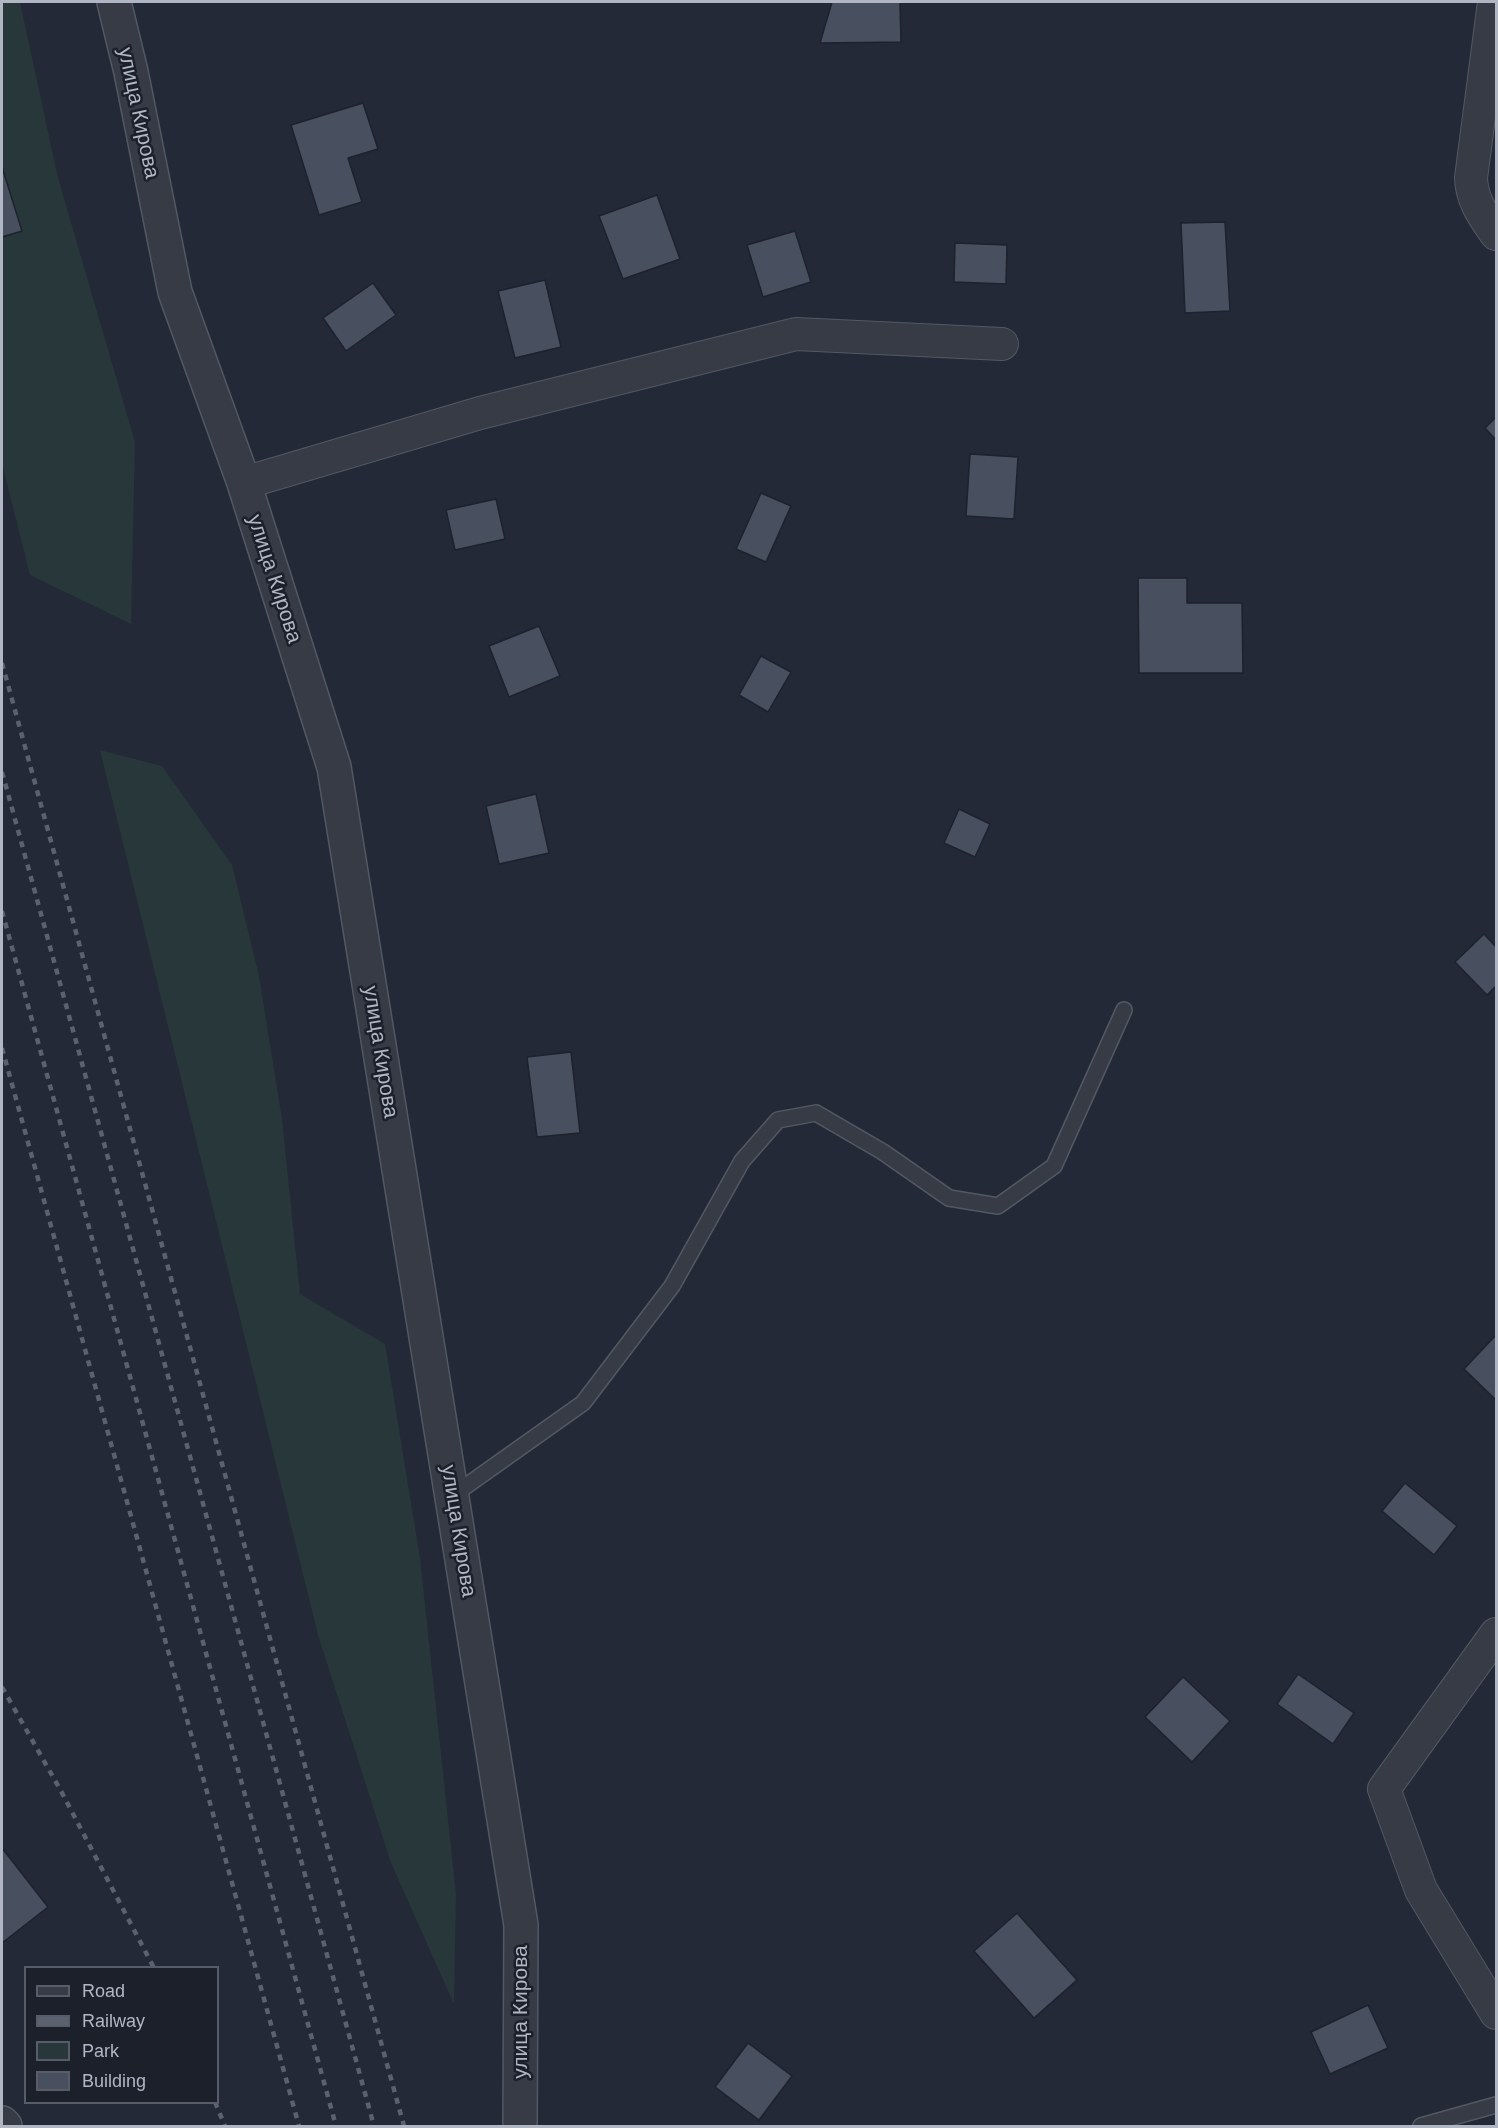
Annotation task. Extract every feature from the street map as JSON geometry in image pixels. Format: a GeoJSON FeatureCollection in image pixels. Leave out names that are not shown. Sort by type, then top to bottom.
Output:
{"type":"FeatureCollection","features":[{"type":"Feature","properties":{"kind":"street","name":"улица Кирова"},"geometry":{"type":"LineString","coordinates":[[114,2],[131,72],[175,292],[244,483],[334,767],[521,1925],[520,2127]]}},
{"type":"Feature","properties":{"kind":"street"},"geometry":{"type":"LineString","coordinates":[[1494,2],[1471,193],[1478,208],[1497,234]]}},
{"type":"Feature","properties":{"kind":"street"},"geometry":{"type":"LineString","coordinates":[[244,483],[480,413],[796,334],[1002,344]]}},
{"type":"Feature","properties":{"kind":"street"},"geometry":{"type":"LineString","coordinates":[[1497,1634],[1384,1790],[1421,1890],[1497,2013]]}},
{"type":"Feature","properties":{"kind":"street"},"geometry":{"type":"LineString","coordinates":[[2,2123],[5,2127]]}},
{"type":"Feature","properties":{"kind":"lane"},"geometry":{"type":"LineString","coordinates":[[452,1496],[583,1403],[672,1286],[742,1161],[778,1120],[816,1113],[883,1152],[948,1198],[998,1206],[1054,1166],[1124,1010]]}},
{"type":"Feature","properties":{"kind":"lane"},"geometry":{"type":"LineString","coordinates":[[1421,2127],[1497,2104]]}},
{"type":"Feature","properties":{"kind":"green space"},"geometry":{"type":"Polygon","coordinates":[[[2,2],[20,2],[58,178],[135,442],[131,624],[30,575],[2,464],[2,2]]]}},
{"type":"Feature","properties":{"kind":"green space"},"geometry":{"type":"Polygon","coordinates":[[[100,750],[162,766],[232,865],[259,976],[282,1119],[300,1294],[385,1344],[420,1558],[456,1894],[454,2004],[391,1863],[318,1635],[100,750]]]}},
{"type":"Feature","properties":{"kind":"building"},"geometry":{"type":"Polygon","coordinates":[[[832,2],[900,2],[901,42],[820,43],[832,2]]]}},
{"type":"Feature","properties":{"kind":"building"},"geometry":{"type":"Polygon","coordinates":[[[363,103],[378,149],[348,158],[362,202],[319,215],[291,125],[363,103]]]}},
{"type":"Feature","properties":{"kind":"building"},"geometry":{"type":"Polygon","coordinates":[[[2,167],[22,231],[2,237],[2,167]]]}},
{"type":"Feature","properties":{"kind":"building"},"geometry":{"type":"Polygon","coordinates":[[[657,195],[680,259],[623,279],[599,216],[657,195]]]}},
{"type":"Feature","properties":{"kind":"building"},"geometry":{"type":"Polygon","coordinates":[[[1225,222],[1230,311],[1185,313],[1181,223],[1225,222]]]}},
{"type":"Feature","properties":{"kind":"building"},"geometry":{"type":"Polygon","coordinates":[[[795,231],[811,282],[763,297],[747,245],[795,231]]]}},
{"type":"Feature","properties":{"kind":"building"},"geometry":{"type":"Polygon","coordinates":[[[955,243],[1007,245],[1006,284],[954,282],[955,243]]]}},
{"type":"Feature","properties":{"kind":"building"},"geometry":{"type":"Polygon","coordinates":[[[545,280],[561,347],[515,358],[498,291],[545,280]]]}},
{"type":"Feature","properties":{"kind":"building"},"geometry":{"type":"Polygon","coordinates":[[[373,283],[396,315],[346,351],[323,318],[373,283]]]}},
{"type":"Feature","properties":{"kind":"building"},"geometry":{"type":"Polygon","coordinates":[[[1496,417],[1496,440],[1485,428],[1496,417]]]}},
{"type":"Feature","properties":{"kind":"building"},"geometry":{"type":"Polygon","coordinates":[[[970,454],[1018,457],[1014,519],[966,516],[970,454]]]}},
{"type":"Feature","properties":{"kind":"building"},"geometry":{"type":"Polygon","coordinates":[[[761,493],[791,506],[766,562],[736,549],[761,493]]]}},
{"type":"Feature","properties":{"kind":"building"},"geometry":{"type":"Polygon","coordinates":[[[496,499],[505,539],[455,550],[446,510],[496,499]]]}},
{"type":"Feature","properties":{"kind":"building"},"geometry":{"type":"Polygon","coordinates":[[[1138,578],[1187,578],[1187,603],[1242,603],[1243,673],[1139,673],[1138,578]]]}},
{"type":"Feature","properties":{"kind":"building"},"geometry":{"type":"Polygon","coordinates":[[[539,626],[560,676],[509,697],[489,646],[539,626]]]}},
{"type":"Feature","properties":{"kind":"building"},"geometry":{"type":"Polygon","coordinates":[[[761,656],[791,672],[768,712],[739,695],[761,656]]]}},
{"type":"Feature","properties":{"kind":"building"},"geometry":{"type":"Polygon","coordinates":[[[536,794],[549,853],[499,864],[486,806],[536,794]]]}},
{"type":"Feature","properties":{"kind":"building"},"geometry":{"type":"Polygon","coordinates":[[[959,809],[990,824],[975,857],[944,843],[959,809]]]}},
{"type":"Feature","properties":{"kind":"building"},"geometry":{"type":"Polygon","coordinates":[[[1484,934],[1496,947],[1496,986],[1487,995],[1455,962],[1484,934]]]}},
{"type":"Feature","properties":{"kind":"building"},"geometry":{"type":"Polygon","coordinates":[[[571,1052],[580,1133],[537,1137],[527,1057],[571,1052]]]}},
{"type":"Feature","properties":{"kind":"building"},"geometry":{"type":"Polygon","coordinates":[[[1496,1335],[1496,1400],[1464,1369],[1496,1335]]]}},
{"type":"Feature","properties":{"kind":"building"},"geometry":{"type":"Polygon","coordinates":[[[1405,1483],[1457,1526],[1434,1555],[1382,1511],[1405,1483]]]}},
{"type":"Feature","properties":{"kind":"building"},"geometry":{"type":"Polygon","coordinates":[[[1298,1674],[1354,1713],[1333,1744],[1277,1704],[1298,1674]]]}},
{"type":"Feature","properties":{"kind":"building"},"geometry":{"type":"Polygon","coordinates":[[[1183,1677],[1230,1721],[1192,1762],[1145,1717],[1183,1677]]]}},
{"type":"Feature","properties":{"kind":"building"},"geometry":{"type":"Polygon","coordinates":[[[2,1848],[48,1907],[2,1943],[2,1848]]]}},
{"type":"Feature","properties":{"kind":"building"},"geometry":{"type":"Polygon","coordinates":[[[1017,1913],[1077,1980],[1034,2018],[974,1951],[1017,1913]]]}},
{"type":"Feature","properties":{"kind":"building"},"geometry":{"type":"Polygon","coordinates":[[[1368,2005],[1388,2048],[1330,2074],[1311,2032],[1368,2005]]]}},
{"type":"Feature","properties":{"kind":"building"},"geometry":{"type":"Polygon","coordinates":[[[748,2043],[792,2076],[759,2120],[715,2087],[748,2043]]]}},
{"type":"Feature","properties":{"kind":"railway"},"geometry":{"type":"LineString","coordinates":[[2,663],[404,2126]]}},
{"type":"Feature","properties":{"kind":"railway"},"geometry":{"type":"LineString","coordinates":[[2,772],[374,2126]]}},
{"type":"Feature","properties":{"kind":"railway"},"geometry":{"type":"LineString","coordinates":[[2,911],[336,2126]]}},
{"type":"Feature","properties":{"kind":"railway"},"geometry":{"type":"LineString","coordinates":[[2,1048],[299,2126]]}},
{"type":"Feature","properties":{"kind":"railway"},"geometry":{"type":"LineString","coordinates":[[2,1687],[61,1791],[153,1966]]}},
{"type":"Feature","properties":{"kind":"railway"},"geometry":{"type":"LineString","coordinates":[[216,2104],[225,2126]]}}]}
